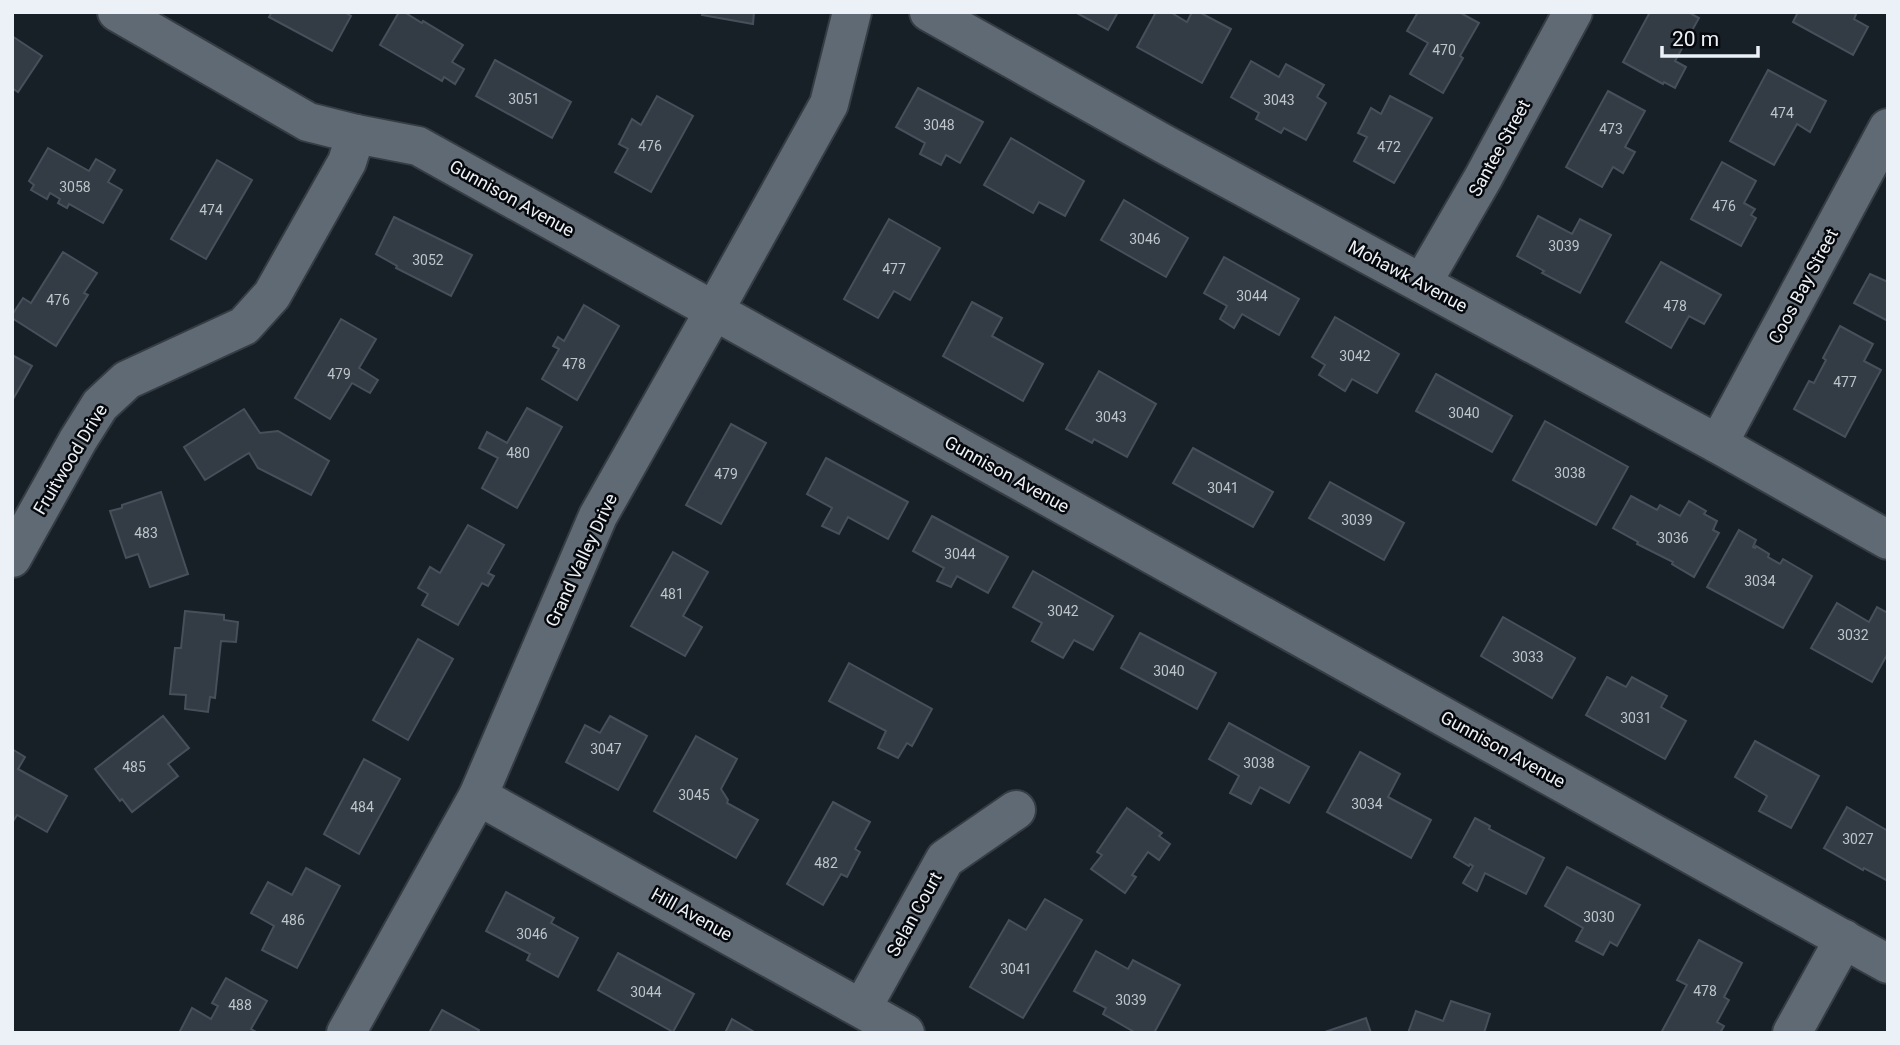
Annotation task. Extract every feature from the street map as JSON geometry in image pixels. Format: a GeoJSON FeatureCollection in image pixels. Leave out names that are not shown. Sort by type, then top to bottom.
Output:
{"type":"FeatureCollection","features":[{"type":"Feature","properties":{"kind":"street","name":"Gunnison Avenue"},"geometry":{"type":"LineString","coordinates":[[117,12],[308,122],[418,146],[1888,964]]}},
{"type":"Feature","properties":{"kind":"street","name":"Grand Valley Drive"},"geometry":{"type":"LineString","coordinates":[[345,1033],[478,796],[598,516],[829,104],[852,12]]}},
{"type":"Feature","properties":{"kind":"street","name":"Mohawk Avenue"},"geometry":{"type":"LineString","coordinates":[[929,12],[1164,144],[1718,444],[1888,540]]}},
{"type":"Feature","properties":{"kind":"street","name":"Santee Street"},"geometry":{"type":"LineString","coordinates":[[1422,283],[1483,178],[1573,12]]}},
{"type":"Feature","properties":{"kind":"street","name":"Coos Bay Street"},"geometry":{"type":"LineString","coordinates":[[1718,444],[1888,128]]}},
{"type":"Feature","properties":{"kind":"street","name":"Fruitwood Drive"},"geometry":{"type":"LineString","coordinates":[[12,558],[100,405],[127,380],[244,326],[272,295],[347,162],[356,134]]}},
{"type":"Feature","properties":{"kind":"street","name":"Hill Avenue"},"geometry":{"type":"LineString","coordinates":[[478,796],[905,1033]]}},
{"type":"Feature","properties":{"kind":"street","name":"Selan Court"},"geometry":{"type":"LineString","coordinates":[[862,1008],[945,859],[1016,810]]}},
{"type":"Feature","properties":{"kind":"street"},"geometry":{"type":"LineString","coordinates":[[1792,1033],[1844,939]]}},
{"type":"Feature","properties":{"kind":"building"},"geometry":{"type":"Polygon","coordinates":[[[272,12],[344,12],[351,16],[332,51],[269,17],[272,12]]]}},
{"type":"Feature","properties":{"kind":"building"},"geometry":{"type":"Polygon","coordinates":[[[399,12],[404,12],[422,23],[423,21],[463,45],[452,62],[464,69],[455,84],[444,77],[442,81],[380,45],[399,12]]]}},
{"type":"Feature","properties":{"kind":"building"},"geometry":{"type":"Polygon","coordinates":[[[703,12],[754,12],[753,24],[702,15],[703,12]]]}},
{"type":"Feature","properties":{"kind":"building"},"geometry":{"type":"Polygon","coordinates":[[[1075,12],[1118,12],[1108,30],[1075,12]]]}},
{"type":"Feature","properties":{"kind":"building"},"geometry":{"type":"Polygon","coordinates":[[[1156,12],[1170,12],[1187,22],[1192,12],[1199,12],[1231,29],[1202,83],[1137,47],[1156,12]]]}},
{"type":"Feature","properties":{"kind":"building"},"geometry":{"type":"Polygon","coordinates":[[[1418,12],[1459,12],[1479,23],[1443,93],[1410,74],[1428,43],[1407,31],[1418,12]]]}},
{"type":"Feature","properties":{"kind":"building"},"geometry":{"type":"Polygon","coordinates":[[[1650,12],[1688,12],[1699,18],[1675,61],[1686,67],[1675,88],[1623,62],[1650,12]]]}},
{"type":"Feature","properties":{"kind":"building"},"geometry":{"type":"Polygon","coordinates":[[[1798,12],[1857,12],[1854,19],[1868,27],[1853,55],[1793,22],[1798,12]]]}},
{"type":"Feature","properties":{"kind":"building"},"geometry":{"type":"Polygon","coordinates":[[[12,36],[42,56],[18,92],[12,88],[12,36]]]}},
{"type":"Feature","properties":{"kind":"building"},"geometry":{"type":"Polygon","coordinates":[[[495,60],[571,102],[552,138],[476,96],[495,60]]]}},
{"type":"Feature","properties":{"kind":"building"},"geometry":{"type":"Polygon","coordinates":[[[1251,61],[1279,77],[1286,64],[1324,85],[1317,97],[1326,103],[1306,140],[1284,128],[1281,133],[1256,119],[1259,113],[1231,97],[1251,61]]]}},
{"type":"Feature","properties":{"kind":"building"},"geometry":{"type":"Polygon","coordinates":[[[1768,70],[1826,101],[1810,132],[1797,124],[1774,165],[1730,141],[1768,70]]]}},
{"type":"Feature","properties":{"kind":"building"},"geometry":{"type":"Polygon","coordinates":[[[918,88],[983,122],[960,163],[946,155],[941,165],[920,154],[925,143],[896,127],[918,88]]]}},
{"type":"Feature","properties":{"kind":"building"},"geometry":{"type":"Polygon","coordinates":[[[1608,91],[1645,111],[1625,147],[1635,152],[1623,173],[1613,167],[1602,187],[1566,167],[1608,91]]]}},
{"type":"Feature","properties":{"kind":"building"},"geometry":{"type":"Polygon","coordinates":[[[657,96],[693,116],[651,192],[615,172],[628,149],[619,144],[632,119],[641,125],[657,96]]]}},
{"type":"Feature","properties":{"kind":"building"},"geometry":{"type":"Polygon","coordinates":[[[1390,96],[1432,118],[1394,183],[1354,161],[1367,137],[1358,133],[1371,108],[1381,114],[1390,96]]]}},
{"type":"Feature","properties":{"kind":"building"},"geometry":{"type":"Polygon","coordinates":[[[1011,138],[1084,181],[1065,216],[1039,202],[1033,213],[984,185],[1011,138]]]}},
{"type":"Feature","properties":{"kind":"building"},"geometry":{"type":"Polygon","coordinates":[[[48,148],[89,171],[96,159],[115,170],[108,182],[122,190],[103,223],[69,204],[67,208],[58,203],[60,199],[50,193],[47,199],[31,190],[34,185],[29,181],[48,148]]]}},
{"type":"Feature","properties":{"kind":"building"},"geometry":{"type":"Polygon","coordinates":[[[217,160],[252,180],[206,259],[171,239],[217,160]]]}},
{"type":"Feature","properties":{"kind":"building"},"geometry":{"type":"Polygon","coordinates":[[[1722,162],[1756,181],[1744,203],[1755,209],[1751,215],[1756,218],[1741,246],[1691,219],[1722,162]]]}},
{"type":"Feature","properties":{"kind":"building"},"geometry":{"type":"Polygon","coordinates":[[[1124,200],[1188,238],[1166,277],[1101,240],[1124,200]]]}},
{"type":"Feature","properties":{"kind":"building"},"geometry":{"type":"Polygon","coordinates":[[[1538,216],[1572,234],[1580,219],[1611,235],[1580,293],[1517,256],[1538,216]]]}},
{"type":"Feature","properties":{"kind":"building"},"geometry":{"type":"Polygon","coordinates":[[[394,217],[472,255],[451,296],[396,268],[397,266],[376,254],[394,217]]]}},
{"type":"Feature","properties":{"kind":"building"},"geometry":{"type":"Polygon","coordinates":[[[889,219],[940,248],[910,300],[894,291],[878,318],[844,299],[889,219]]]}},
{"type":"Feature","properties":{"kind":"building"},"geometry":{"type":"Polygon","coordinates":[[[63,252],[97,273],[84,293],[88,295],[56,346],[12,318],[12,315],[23,298],[31,303],[63,252]]]}},
{"type":"Feature","properties":{"kind":"building"},"geometry":{"type":"Polygon","coordinates":[[[1224,257],[1299,299],[1279,335],[1242,314],[1234,328],[1220,319],[1227,306],[1204,293],[1224,257]]]}},
{"type":"Feature","properties":{"kind":"building"},"geometry":{"type":"Polygon","coordinates":[[[1661,262],[1721,295],[1704,324],[1689,316],[1671,348],[1626,322],[1661,262]]]}},
{"type":"Feature","properties":{"kind":"building"},"geometry":{"type":"Polygon","coordinates":[[[1870,274],[1888,282],[1888,321],[1854,303],[1870,274]]]}},
{"type":"Feature","properties":{"kind":"building"},"geometry":{"type":"Polygon","coordinates":[[[972,302],[1002,318],[992,336],[1043,364],[1023,401],[943,356],[972,302]]]}},
{"type":"Feature","properties":{"kind":"building"},"geometry":{"type":"Polygon","coordinates":[[[584,305],[619,326],[577,400],[542,379],[559,349],[553,346],[558,337],[564,341],[584,305]]]}},
{"type":"Feature","properties":{"kind":"building"},"geometry":{"type":"Polygon","coordinates":[[[1335,317],[1399,354],[1377,393],[1352,379],[1345,391],[1319,375],[1325,365],[1312,357],[1335,317]]]}},
{"type":"Feature","properties":{"kind":"building"},"geometry":{"type":"Polygon","coordinates":[[[341,319],[376,339],[359,368],[378,380],[370,393],[352,383],[330,419],[295,398],[341,319]]]}},
{"type":"Feature","properties":{"kind":"building"},"geometry":{"type":"Polygon","coordinates":[[[1840,326],[1873,344],[1864,361],[1881,370],[1845,437],[1794,409],[1809,381],[1814,383],[1826,360],[1823,358],[1840,326]]]}},
{"type":"Feature","properties":{"kind":"building"},"geometry":{"type":"Polygon","coordinates":[[[12,355],[32,366],[12,401],[12,355]]]}},
{"type":"Feature","properties":{"kind":"building"},"geometry":{"type":"Polygon","coordinates":[[[1099,371],[1156,404],[1127,457],[1094,439],[1092,443],[1066,429],[1099,371]]]}},
{"type":"Feature","properties":{"kind":"building"},"geometry":{"type":"Polygon","coordinates":[[[1436,374],[1512,416],[1492,452],[1416,411],[1436,374]]]}},
{"type":"Feature","properties":{"kind":"building"},"geometry":{"type":"Polygon","coordinates":[[[527,408],[562,427],[517,508],[482,488],[498,458],[479,448],[487,432],[507,443],[527,408]]]}},
{"type":"Feature","properties":{"kind":"building"},"geometry":{"type":"Polygon","coordinates":[[[244,409],[260,433],[278,431],[329,461],[311,495],[258,468],[249,453],[205,480],[184,447],[244,409]]]}},
{"type":"Feature","properties":{"kind":"building"},"geometry":{"type":"Polygon","coordinates":[[[1545,421],[1628,467],[1596,525],[1513,480],[1545,421]]]}},
{"type":"Feature","properties":{"kind":"building"},"geometry":{"type":"Polygon","coordinates":[[[731,424],[766,443],[721,524],[686,505],[731,424]]]}},
{"type":"Feature","properties":{"kind":"building"},"geometry":{"type":"Polygon","coordinates":[[[1193,448],[1273,492],[1253,527],[1173,483],[1193,448]]]}},
{"type":"Feature","properties":{"kind":"building"},"geometry":{"type":"Polygon","coordinates":[[[826,458],[908,502],[888,539],[848,517],[839,534],[822,526],[832,508],[807,494],[826,458]]]}},
{"type":"Feature","properties":{"kind":"building"},"geometry":{"type":"Polygon","coordinates":[[[1330,482],[1404,523],[1384,560],[1309,518],[1330,482]]]}},
{"type":"Feature","properties":{"kind":"building"},"geometry":{"type":"Polygon","coordinates":[[[161,492],[188,574],[150,587],[138,554],[126,558],[110,511],[161,492]]]}},
{"type":"Feature","properties":{"kind":"building"},"geometry":{"type":"Polygon","coordinates":[[[1631,496],[1657,510],[1660,505],[1680,516],[1689,501],[1717,521],[1713,530],[1719,533],[1694,577],[1613,528],[1631,496]]]}},
{"type":"Feature","properties":{"kind":"building"},"geometry":{"type":"Polygon","coordinates":[[[932,516],[1008,557],[988,593],[957,576],[951,587],[937,581],[944,568],[913,551],[932,516]]]}},
{"type":"Feature","properties":{"kind":"building"},"geometry":{"type":"Polygon","coordinates":[[[468,525],[504,545],[488,573],[494,576],[488,586],[482,583],[458,625],[422,605],[428,594],[418,588],[430,567],[440,573],[468,525]]]}},
{"type":"Feature","properties":{"kind":"building"},"geometry":{"type":"Polygon","coordinates":[[[1739,530],[1756,540],[1753,547],[1756,546],[1769,554],[1768,557],[1780,564],[1783,559],[1812,576],[1783,628],[1707,587],[1739,530]]]}},
{"type":"Feature","properties":{"kind":"building"},"geometry":{"type":"Polygon","coordinates":[[[673,552],[708,572],[683,616],[702,627],[685,656],[631,626],[673,552]]]}},
{"type":"Feature","properties":{"kind":"building"},"geometry":{"type":"Polygon","coordinates":[[[1033,571],[1113,616],[1093,650],[1074,640],[1063,658],[1032,641],[1042,623],[1013,607],[1033,571]]]}},
{"type":"Feature","properties":{"kind":"building"},"geometry":{"type":"Polygon","coordinates":[[[1837,603],[1869,622],[1877,607],[1888,613],[1888,653],[1872,682],[1811,648],[1837,603]]]}},
{"type":"Feature","properties":{"kind":"building"},"geometry":{"type":"Polygon","coordinates":[[[185,611],[224,615],[224,620],[238,622],[236,642],[221,641],[215,698],[210,697],[208,712],[185,709],[186,695],[170,694],[175,648],[181,648],[185,611]]]}},
{"type":"Feature","properties":{"kind":"building"},"geometry":{"type":"Polygon","coordinates":[[[1503,617],[1575,658],[1552,698],[1481,656],[1503,617]]]}},
{"type":"Feature","properties":{"kind":"building"},"geometry":{"type":"Polygon","coordinates":[[[1140,633],[1216,673],[1197,709],[1121,668],[1140,633]]]}},
{"type":"Feature","properties":{"kind":"building"},"geometry":{"type":"Polygon","coordinates":[[[418,639],[453,659],[408,740],[373,720],[418,639]]]}},
{"type":"Feature","properties":{"kind":"building"},"geometry":{"type":"Polygon","coordinates":[[[849,663],[932,709],[912,746],[907,743],[898,758],[878,748],[886,731],[829,701],[849,663]]]}},
{"type":"Feature","properties":{"kind":"building"},"geometry":{"type":"Polygon","coordinates":[[[1607,677],[1626,687],[1632,677],[1667,696],[1661,707],[1686,721],[1665,759],[1586,715],[1607,677]]]}},
{"type":"Feature","properties":{"kind":"building"},"geometry":{"type":"Polygon","coordinates":[[[163,716],[189,748],[168,764],[178,776],[132,812],[95,769],[163,716]]]}},
{"type":"Feature","properties":{"kind":"building"},"geometry":{"type":"Polygon","coordinates":[[[610,716],[647,736],[618,790],[566,762],[585,725],[600,733],[610,716]]]}},
{"type":"Feature","properties":{"kind":"building"},"geometry":{"type":"Polygon","coordinates":[[[1229,723],[1309,767],[1289,803],[1260,787],[1251,804],[1230,793],[1239,776],[1209,759],[1229,723]]]}},
{"type":"Feature","properties":{"kind":"building"},"geometry":{"type":"Polygon","coordinates":[[[696,736],[737,759],[721,789],[728,800],[727,803],[758,820],[736,858],[654,811],[696,736]]]}},
{"type":"Feature","properties":{"kind":"building"},"geometry":{"type":"Polygon","coordinates":[[[1755,741],[1819,776],[1791,828],[1759,811],[1767,796],[1735,777],[1755,741]]]}},
{"type":"Feature","properties":{"kind":"building"},"geometry":{"type":"Polygon","coordinates":[[[12,749],[25,757],[18,769],[67,796],[47,832],[17,815],[12,823],[12,749]]]}},
{"type":"Feature","properties":{"kind":"building"},"geometry":{"type":"Polygon","coordinates":[[[1360,752],[1400,774],[1388,797],[1431,820],[1411,858],[1327,812],[1360,752]]]}},
{"type":"Feature","properties":{"kind":"building"},"geometry":{"type":"Polygon","coordinates":[[[364,759],[400,779],[359,854],[324,834],[364,759]]]}},
{"type":"Feature","properties":{"kind":"building"},"geometry":{"type":"Polygon","coordinates":[[[833,802],[870,822],[855,849],[860,852],[847,877],[841,874],[823,905],[787,884],[833,802]]]}},
{"type":"Feature","properties":{"kind":"building"},"geometry":{"type":"Polygon","coordinates":[[[1847,807],[1888,831],[1888,881],[1824,848],[1847,807]]]}},
{"type":"Feature","properties":{"kind":"building"},"geometry":{"type":"Polygon","coordinates":[[[1127,808],[1162,833],[1159,836],[1170,844],[1159,860],[1148,852],[1132,875],[1136,877],[1125,893],[1091,869],[1102,855],[1097,852],[1127,808]]]}},
{"type":"Feature","properties":{"kind":"building"},"geometry":{"type":"Polygon","coordinates":[[[1475,818],[1490,826],[1489,829],[1544,858],[1526,894],[1485,873],[1477,891],[1463,883],[1473,866],[1454,857],[1475,818]]]}},
{"type":"Feature","properties":{"kind":"building"},"geometry":{"type":"Polygon","coordinates":[[[1567,867],[1640,905],[1617,946],[1610,942],[1603,955],[1576,941],[1583,928],[1545,906],[1567,867]]]}},
{"type":"Feature","properties":{"kind":"building"},"geometry":{"type":"Polygon","coordinates":[[[306,868],[340,886],[297,968],[262,950],[274,926],[251,913],[268,882],[292,895],[306,868]]]}},
{"type":"Feature","properties":{"kind":"building"},"geometry":{"type":"Polygon","coordinates":[[[506,892],[554,918],[551,923],[578,938],[558,977],[527,960],[530,954],[486,931],[506,892]]]}},
{"type":"Feature","properties":{"kind":"building"},"geometry":{"type":"Polygon","coordinates":[[[1045,899],[1082,920],[1023,1018],[970,987],[1009,920],[1026,930],[1045,899]]]}},
{"type":"Feature","properties":{"kind":"building"},"geometry":{"type":"Polygon","coordinates":[[[1699,940],[1742,963],[1724,997],[1729,1000],[1717,1022],[1724,1026],[1720,1033],[1661,1033],[1687,985],[1677,980],[1699,940]]]}},
{"type":"Feature","properties":{"kind":"building"},"geometry":{"type":"Polygon","coordinates":[[[1096,951],[1128,969],[1133,960],[1180,985],[1154,1033],[1136,1033],[1103,1014],[1106,1008],[1074,991],[1096,951]]]}},
{"type":"Feature","properties":{"kind":"building"},"geometry":{"type":"Polygon","coordinates":[[[618,953],[694,994],[673,1032],[598,990],[618,953]]]}},
{"type":"Feature","properties":{"kind":"building"},"geometry":{"type":"Polygon","coordinates":[[[226,978],[267,1001],[251,1029],[258,1033],[179,1033],[192,1008],[211,1019],[218,1006],[212,1003],[226,978]]]}},
{"type":"Feature","properties":{"kind":"building"},"geometry":{"type":"Polygon","coordinates":[[[1451,1001],[1490,1014],[1484,1033],[1408,1033],[1416,1011],[1443,1021],[1451,1001]]]}},
{"type":"Feature","properties":{"kind":"building"},"geometry":{"type":"Polygon","coordinates":[[[442,1010],[479,1030],[477,1033],[429,1033],[442,1010]]]}},
{"type":"Feature","properties":{"kind":"building"},"geometry":{"type":"Polygon","coordinates":[[[1366,1018],[1371,1033],[1322,1033],[1366,1018]]]}},
{"type":"Feature","properties":{"kind":"building"},"geometry":{"type":"Polygon","coordinates":[[[732,1019],[756,1033],[725,1033],[732,1019]]]}}]}
